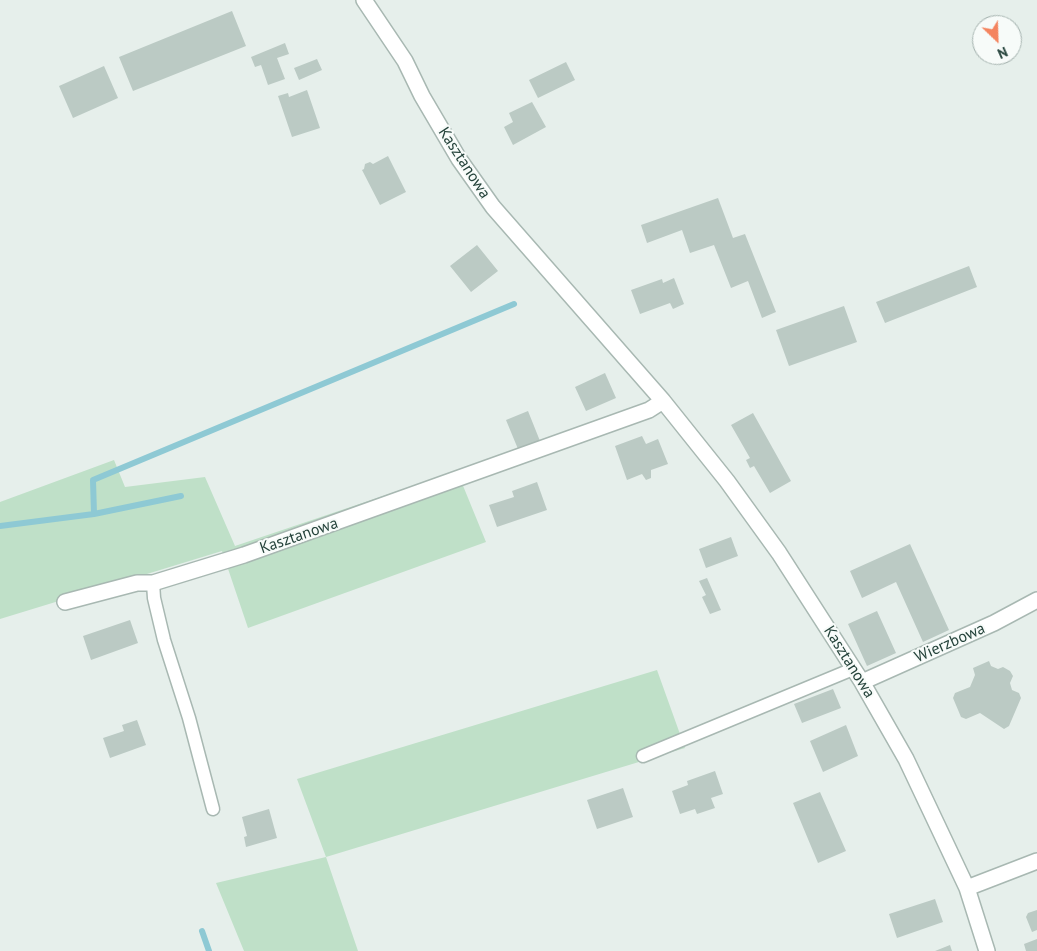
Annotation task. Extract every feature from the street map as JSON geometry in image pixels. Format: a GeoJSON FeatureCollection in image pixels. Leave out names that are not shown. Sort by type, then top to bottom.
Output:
{"type":"FeatureCollection","features":[{"type":"Feature","properties":{"kind":"street","name":"Kasztanowa"},"geometry":{"type":"LineString","coordinates":[[364,0],[405,61],[422,96],[459,160],[493,207],[663,401],[727,481],[779,553],[858,675],[906,759],[967,888],[988,951]]}},
{"type":"Feature","properties":{"kind":"street","name":"Kasztanowa"},"geometry":{"type":"LineString","coordinates":[[65,602],[137,583],[153,583],[244,555],[640,413],[663,401]]}},
{"type":"Feature","properties":{"kind":"street","name":"Wierzbowa"},"geometry":{"type":"LineString","coordinates":[[858,675],[994,623],[1037,600]]}},
{"type":"Feature","properties":{"kind":"street"},"geometry":{"type":"LineString","coordinates":[[967,888],[1037,861]]}},
{"type":"Feature","properties":{"kind":"lane"},"geometry":{"type":"LineString","coordinates":[[153,583],[154,598],[164,640],[189,718],[213,809]]}},
{"type":"Feature","properties":{"kind":"lane"},"geometry":{"type":"LineString","coordinates":[[643,756],[858,675]]}},
{"type":"Feature","properties":{"kind":"green space"},"geometry":{"type":"Polygon","coordinates":[[[114,460],[125,487],[205,477],[235,546],[457,471],[486,542],[248,628],[222,551],[0,619],[0,502],[114,460]]]}},
{"type":"Feature","properties":{"kind":"green space"},"geometry":{"type":"Polygon","coordinates":[[[657,670],[685,748],[326,857],[297,779],[657,670]]]}},
{"type":"Feature","properties":{"kind":"green space"},"geometry":{"type":"Polygon","coordinates":[[[326,857],[358,951],[244,951],[216,883],[326,857]]]}},
{"type":"Feature","properties":{"kind":"building"},"geometry":{"type":"Polygon","coordinates":[[[232,11],[246,46],[133,91],[119,57],[232,11]]]}},
{"type":"Feature","properties":{"kind":"building"},"geometry":{"type":"Polygon","coordinates":[[[285,43],[289,54],[277,58],[285,79],[268,85],[261,65],[255,67],[251,57],[285,43]]]}},
{"type":"Feature","properties":{"kind":"building"},"geometry":{"type":"Polygon","coordinates":[[[317,59],[322,70],[299,80],[294,68],[317,59]]]}},
{"type":"Feature","properties":{"kind":"building"},"geometry":{"type":"Polygon","coordinates":[[[566,62],[575,80],[538,98],[529,80],[566,62]]]}},
{"type":"Feature","properties":{"kind":"building"},"geometry":{"type":"Polygon","coordinates":[[[104,66],[118,98],[73,118],[59,86],[104,66]]]}},
{"type":"Feature","properties":{"kind":"building"},"geometry":{"type":"Polygon","coordinates":[[[307,90],[320,128],[292,137],[278,96],[288,93],[289,97],[307,90]]]}},
{"type":"Feature","properties":{"kind":"building"},"geometry":{"type":"Polygon","coordinates":[[[532,102],[546,127],[513,145],[504,127],[513,122],[509,113],[532,102]]]}},
{"type":"Feature","properties":{"kind":"building"},"geometry":{"type":"Polygon","coordinates":[[[388,156],[406,192],[380,205],[362,170],[365,164],[370,162],[373,164],[388,156]]]}},
{"type":"Feature","properties":{"kind":"building"},"geometry":{"type":"Polygon","coordinates":[[[718,198],[733,238],[745,234],[776,312],[762,318],[748,281],[731,288],[714,245],[690,253],[682,230],[647,243],[641,225],[718,198]]]}},
{"type":"Feature","properties":{"kind":"building"},"geometry":{"type":"Polygon","coordinates":[[[477,245],[498,271],[471,292],[450,266],[477,245]]]}},
{"type":"Feature","properties":{"kind":"building"},"geometry":{"type":"Polygon","coordinates":[[[969,266],[977,287],[885,323],[876,302],[969,266]]]}},
{"type":"Feature","properties":{"kind":"building"},"geometry":{"type":"Polygon","coordinates":[[[674,278],[684,304],[673,309],[670,303],[640,314],[631,290],[662,279],[663,283],[674,278]]]}},
{"type":"Feature","properties":{"kind":"building"},"geometry":{"type":"Polygon","coordinates":[[[844,306],[857,342],[789,366],[776,330],[844,306]]]}},
{"type":"Feature","properties":{"kind":"building"},"geometry":{"type":"Polygon","coordinates":[[[605,373],[616,398],[586,411],[575,387],[605,373]]]}},
{"type":"Feature","properties":{"kind":"building"},"geometry":{"type":"Polygon","coordinates":[[[528,411],[540,441],[518,449],[506,420],[528,411]]]}},
{"type":"Feature","properties":{"kind":"building"},"geometry":{"type":"Polygon","coordinates":[[[753,413],[791,481],[770,493],[754,466],[750,468],[746,460],[750,458],[731,425],[753,413]]]}},
{"type":"Feature","properties":{"kind":"building"},"geometry":{"type":"Polygon","coordinates":[[[642,436],[646,444],[658,439],[668,464],[651,470],[651,478],[646,480],[642,474],[627,480],[615,446],[642,436]]]}},
{"type":"Feature","properties":{"kind":"building"},"geometry":{"type":"Polygon","coordinates":[[[537,482],[547,510],[497,527],[489,505],[514,497],[512,491],[537,482]]]}},
{"type":"Feature","properties":{"kind":"building"},"geometry":{"type":"Polygon","coordinates":[[[731,537],[738,556],[706,568],[699,549],[731,537]]]}},
{"type":"Feature","properties":{"kind":"building"},"geometry":{"type":"Polygon","coordinates":[[[910,544],[949,630],[923,642],[896,582],[862,598],[850,571],[910,544]]]}},
{"type":"Feature","properties":{"kind":"building"},"geometry":{"type":"Polygon","coordinates":[[[707,578],[721,610],[710,614],[702,597],[706,595],[699,581],[707,578]]]}},
{"type":"Feature","properties":{"kind":"building"},"geometry":{"type":"Polygon","coordinates":[[[877,611],[896,653],[867,666],[848,624],[877,611]]]}},
{"type":"Feature","properties":{"kind":"building"},"geometry":{"type":"Polygon","coordinates":[[[130,620],[138,643],[91,660],[83,636],[130,620]]]}},
{"type":"Feature","properties":{"kind":"building"},"geometry":{"type":"Polygon","coordinates":[[[989,661],[991,666],[998,669],[1003,667],[1010,671],[1013,676],[1010,683],[1012,690],[1019,693],[1021,698],[1009,726],[1004,729],[980,713],[966,719],[961,717],[953,698],[955,693],[970,687],[975,675],[973,668],[989,661]]]}},
{"type":"Feature","properties":{"kind":"building"},"geometry":{"type":"Polygon","coordinates":[[[833,689],[841,708],[802,723],[794,704],[833,689]]]}},
{"type":"Feature","properties":{"kind":"building"},"geometry":{"type":"Polygon","coordinates":[[[137,720],[146,745],[110,758],[103,738],[124,731],[122,725],[137,720]]]}},
{"type":"Feature","properties":{"kind":"building"},"geometry":{"type":"Polygon","coordinates":[[[846,725],[858,756],[823,772],[810,741],[846,725]]]}},
{"type":"Feature","properties":{"kind":"building"},"geometry":{"type":"Polygon","coordinates":[[[715,771],[723,794],[711,798],[715,808],[697,814],[695,809],[680,814],[672,791],[688,785],[687,781],[715,771]]]}},
{"type":"Feature","properties":{"kind":"building"},"geometry":{"type":"Polygon","coordinates":[[[623,788],[633,817],[597,829],[587,800],[623,788]]]}},
{"type":"Feature","properties":{"kind":"building"},"geometry":{"type":"Polygon","coordinates":[[[820,792],[846,851],[818,863],[793,803],[820,792]]]}},
{"type":"Feature","properties":{"kind":"building"},"geometry":{"type":"Polygon","coordinates":[[[269,809],[277,838],[246,847],[244,837],[247,836],[242,817],[269,809]]]}},
{"type":"Feature","properties":{"kind":"building"},"geometry":{"type":"Polygon","coordinates":[[[935,899],[943,922],[897,938],[889,914],[935,899]]]}},
{"type":"Feature","properties":{"kind":"building"},"geometry":{"type":"Polygon","coordinates":[[[1037,910],[1037,930],[1032,932],[1026,917],[1028,913],[1037,910]]]}},
{"type":"Feature","properties":{"kind":"building"},"geometry":{"type":"Polygon","coordinates":[[[1037,939],[1037,951],[1026,951],[1024,944],[1037,939]]]}},
{"type":"Feature","properties":{"kind":"building"},"geometry":{"type":"Polygon","coordinates":[[[950,945],[952,951],[935,951],[950,945]]]}},
{"type":"Feature","properties":{"kind":"waterway"},"geometry":{"type":"LineString","coordinates":[[94,514],[93,480],[514,304]]}},
{"type":"Feature","properties":{"kind":"waterway"},"geometry":{"type":"LineString","coordinates":[[0,526],[94,514],[181,496]]}},
{"type":"Feature","properties":{"kind":"waterway"},"geometry":{"type":"LineString","coordinates":[[202,931],[209,951]]}}]}
